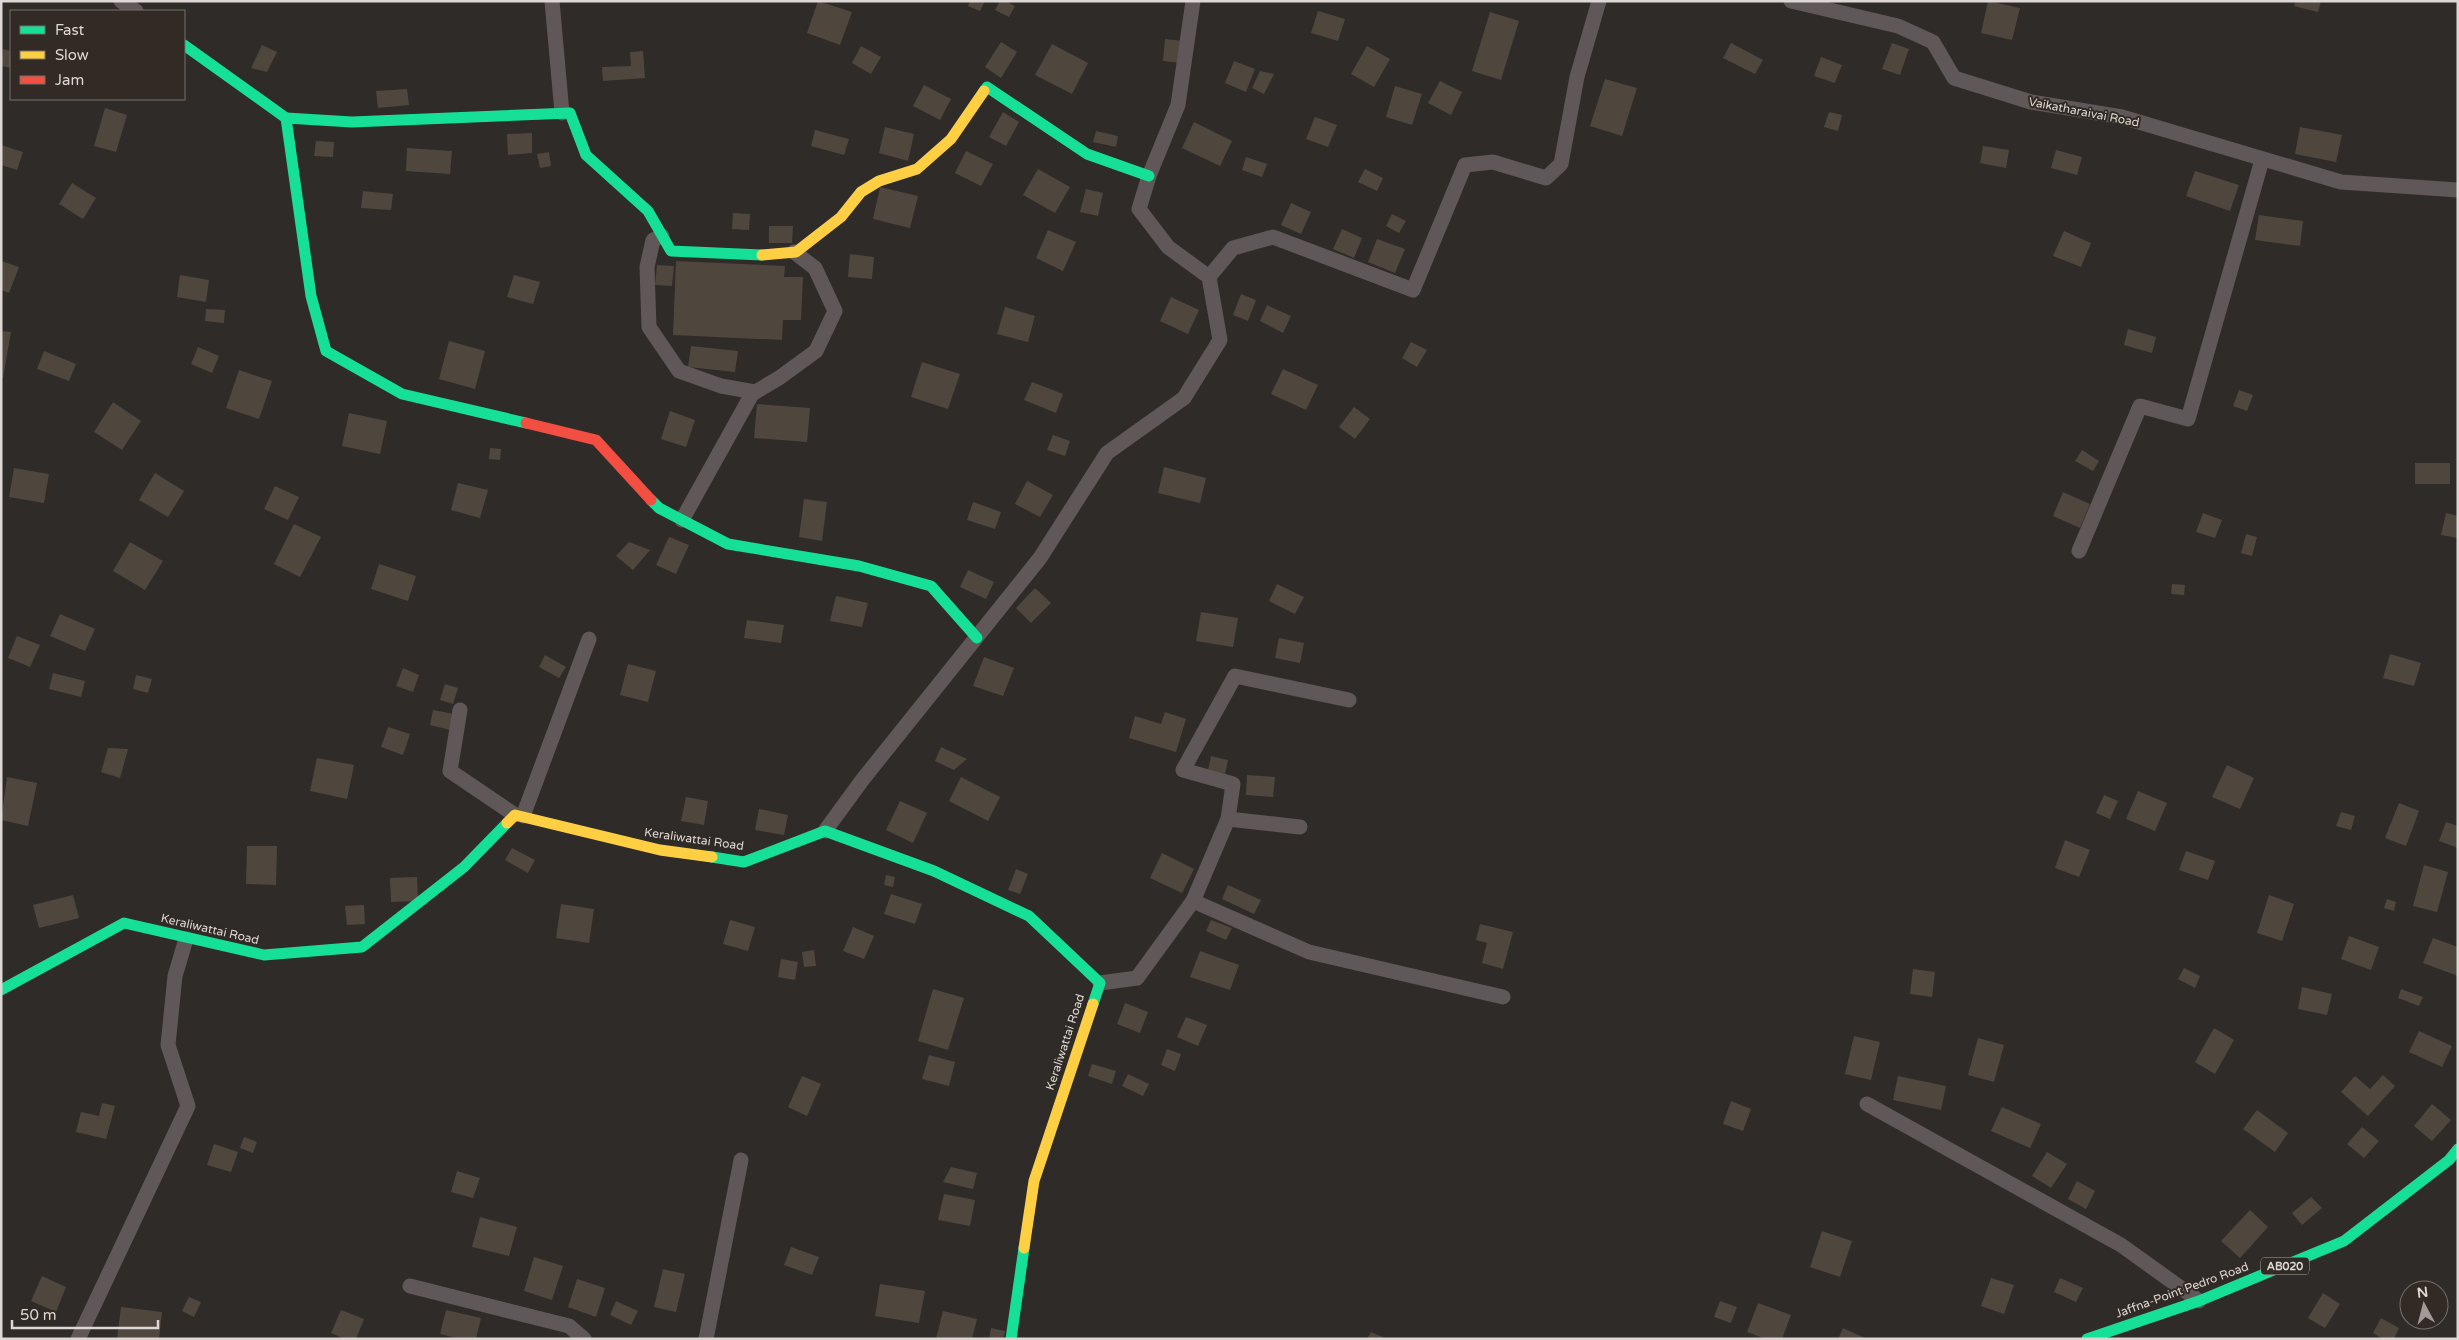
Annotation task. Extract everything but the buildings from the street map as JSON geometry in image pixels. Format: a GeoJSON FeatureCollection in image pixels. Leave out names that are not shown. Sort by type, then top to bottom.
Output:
{"type":"FeatureCollection","features":[{"type":"Feature","properties":{"kind":"street"},"geometry":{"type":"LineString","coordinates":[[552,1],[562,113]]}},
{"type":"Feature","properties":{"kind":"street"},"geometry":{"type":"LineString","coordinates":[[825,832],[863,779],[1040,558],[1107,453],[1184,398],[1220,340],[1209,277],[1168,247],[1139,209],[1149,176],[1178,105],[1192,1]]}},
{"type":"Feature","properties":{"kind":"street"},"geometry":{"type":"LineString","coordinates":[[1209,277],[1233,248],[1273,237],[1413,290],[1465,165],[1493,162],[1546,178],[1561,164],[1578,77],[1599,1]]}},
{"type":"Feature","properties":{"kind":"street","name":"Vaikatharaivai Road"},"geometry":{"type":"LineString","coordinates":[[1791,1],[1898,26],[1933,42],[1954,78],[2031,102],[2122,117],[2341,182],[2458,190]]}},
{"type":"Feature","properties":{"kind":"street"},"geometry":{"type":"LineString","coordinates":[[185,46],[286,118],[352,122],[570,113],[586,155],[648,211],[671,251],[757,256],[794,252],[841,217],[861,192],[879,181],[917,169],[951,139],[987,88],[1088,154],[1149,176]]}},
{"type":"Feature","properties":{"kind":"street"},"geometry":{"type":"LineString","coordinates":[[286,118],[311,296],[326,351],[402,394],[596,440],[658,508],[728,544],[859,566],[931,586],[977,638]]}},
{"type":"Feature","properties":{"kind":"street"},"geometry":{"type":"LineString","coordinates":[[2079,551],[2140,406],[2188,420],[2262,160]]}},
{"type":"Feature","properties":{"kind":"street"},"geometry":{"type":"LineString","coordinates":[[662,236],[653,240],[647,267],[650,326],[679,371],[721,386],[755,392]]}},
{"type":"Feature","properties":{"kind":"street"},"geometry":{"type":"LineString","coordinates":[[682,520],[752,394],[779,378],[816,351],[835,311],[816,268],[794,252]]}},
{"type":"Feature","properties":{"kind":"street"},"geometry":{"type":"LineString","coordinates":[[460,710],[450,771],[519,815],[589,639]]}},
{"type":"Feature","properties":{"kind":"street"},"geometry":{"type":"LineString","coordinates":[[1100,983],[1137,978],[1193,901],[1228,819],[1233,784],[1183,770],[1235,676],[1349,700]]}},
{"type":"Feature","properties":{"kind":"street","name":"Keraliwattai Road"},"geometry":{"type":"LineString","coordinates":[[1,990],[124,923],[264,955],[362,947],[464,867],[519,815],[660,850],[744,862],[825,832],[934,871],[1029,916],[1100,983],[1034,1180],[1012,1339]]}},
{"type":"Feature","properties":{"kind":"street"},"geometry":{"type":"LineString","coordinates":[[1228,819],[1300,827]]}},
{"type":"Feature","properties":{"kind":"street"},"geometry":{"type":"LineString","coordinates":[[1193,901],[1309,952],[1503,997]]}},
{"type":"Feature","properties":{"kind":"street"},"geometry":{"type":"LineString","coordinates":[[78,1339],[188,1106],[168,1045],[175,976],[186,938]]}},
{"type":"Feature","properties":{"kind":"street"},"geometry":{"type":"LineString","coordinates":[[1867,1104],[2121,1245],[2199,1301]]}},
{"type":"Feature","properties":{"kind":"street","name":"Jaffna-Point Pedro Road"},"geometry":{"type":"LineString","coordinates":[[2087,1339],[2199,1301],[2344,1241],[2449,1160],[2458,1149]]}},
{"type":"Feature","properties":{"kind":"street"},"geometry":{"type":"LineString","coordinates":[[706,1339],[741,1160]]}},
{"type":"Feature","properties":{"kind":"street"},"geometry":{"type":"LineString","coordinates":[[410,1286],[569,1326],[584,1339]]}},
{"type":"Feature","properties":{"kind":"traffic: fast"},"geometry":{"type":"LineString","coordinates":[[185,46],[286,118],[311,296],[326,351],[402,394],[526,423]]}},
{"type":"Feature","properties":{"kind":"traffic: fast"},"geometry":{"type":"LineString","coordinates":[[984,91],[987,87],[1087,154],[1149,176]]}},
{"type":"Feature","properties":{"kind":"traffic: fast"},"geometry":{"type":"LineString","coordinates":[[286,118],[352,122],[570,113],[586,155],[648,211],[671,251],[762,255]]}},
{"type":"Feature","properties":{"kind":"traffic: fast"},"geometry":{"type":"LineString","coordinates":[[651,500],[659,508],[728,544],[859,566],[931,586],[977,638]]}},
{"type":"Feature","properties":{"kind":"traffic: fast"},"geometry":{"type":"LineString","coordinates":[[1,990],[124,923],[264,955],[362,947],[464,867],[507,823]]}},
{"type":"Feature","properties":{"kind":"traffic: fast"},"geometry":{"type":"LineString","coordinates":[[712,857],[744,862],[825,831],[934,871],[1029,916],[1100,983],[1093,1004]]}},
{"type":"Feature","properties":{"kind":"traffic: fast"},"geometry":{"type":"LineString","coordinates":[[2087,1339],[2199,1301],[2344,1241],[2449,1160],[2458,1149]]}},
{"type":"Feature","properties":{"kind":"traffic: fast"},"geometry":{"type":"LineString","coordinates":[[1011,1339],[1024,1248]]}},
{"type":"Feature","properties":{"kind":"traffic: slow"},"geometry":{"type":"LineString","coordinates":[[762,255],[796,252],[841,217],[861,192],[879,181],[917,169],[951,139],[984,91]]}},
{"type":"Feature","properties":{"kind":"traffic: slow"},"geometry":{"type":"LineString","coordinates":[[507,823],[515,815],[660,850],[712,857]]}},
{"type":"Feature","properties":{"kind":"traffic: slow"},"geometry":{"type":"LineString","coordinates":[[1024,1248],[1034,1181],[1093,1004]]}},
{"type":"Feature","properties":{"kind":"traffic: jam"},"geometry":{"type":"LineString","coordinates":[[526,423],[596,440],[651,500]]}}]}
